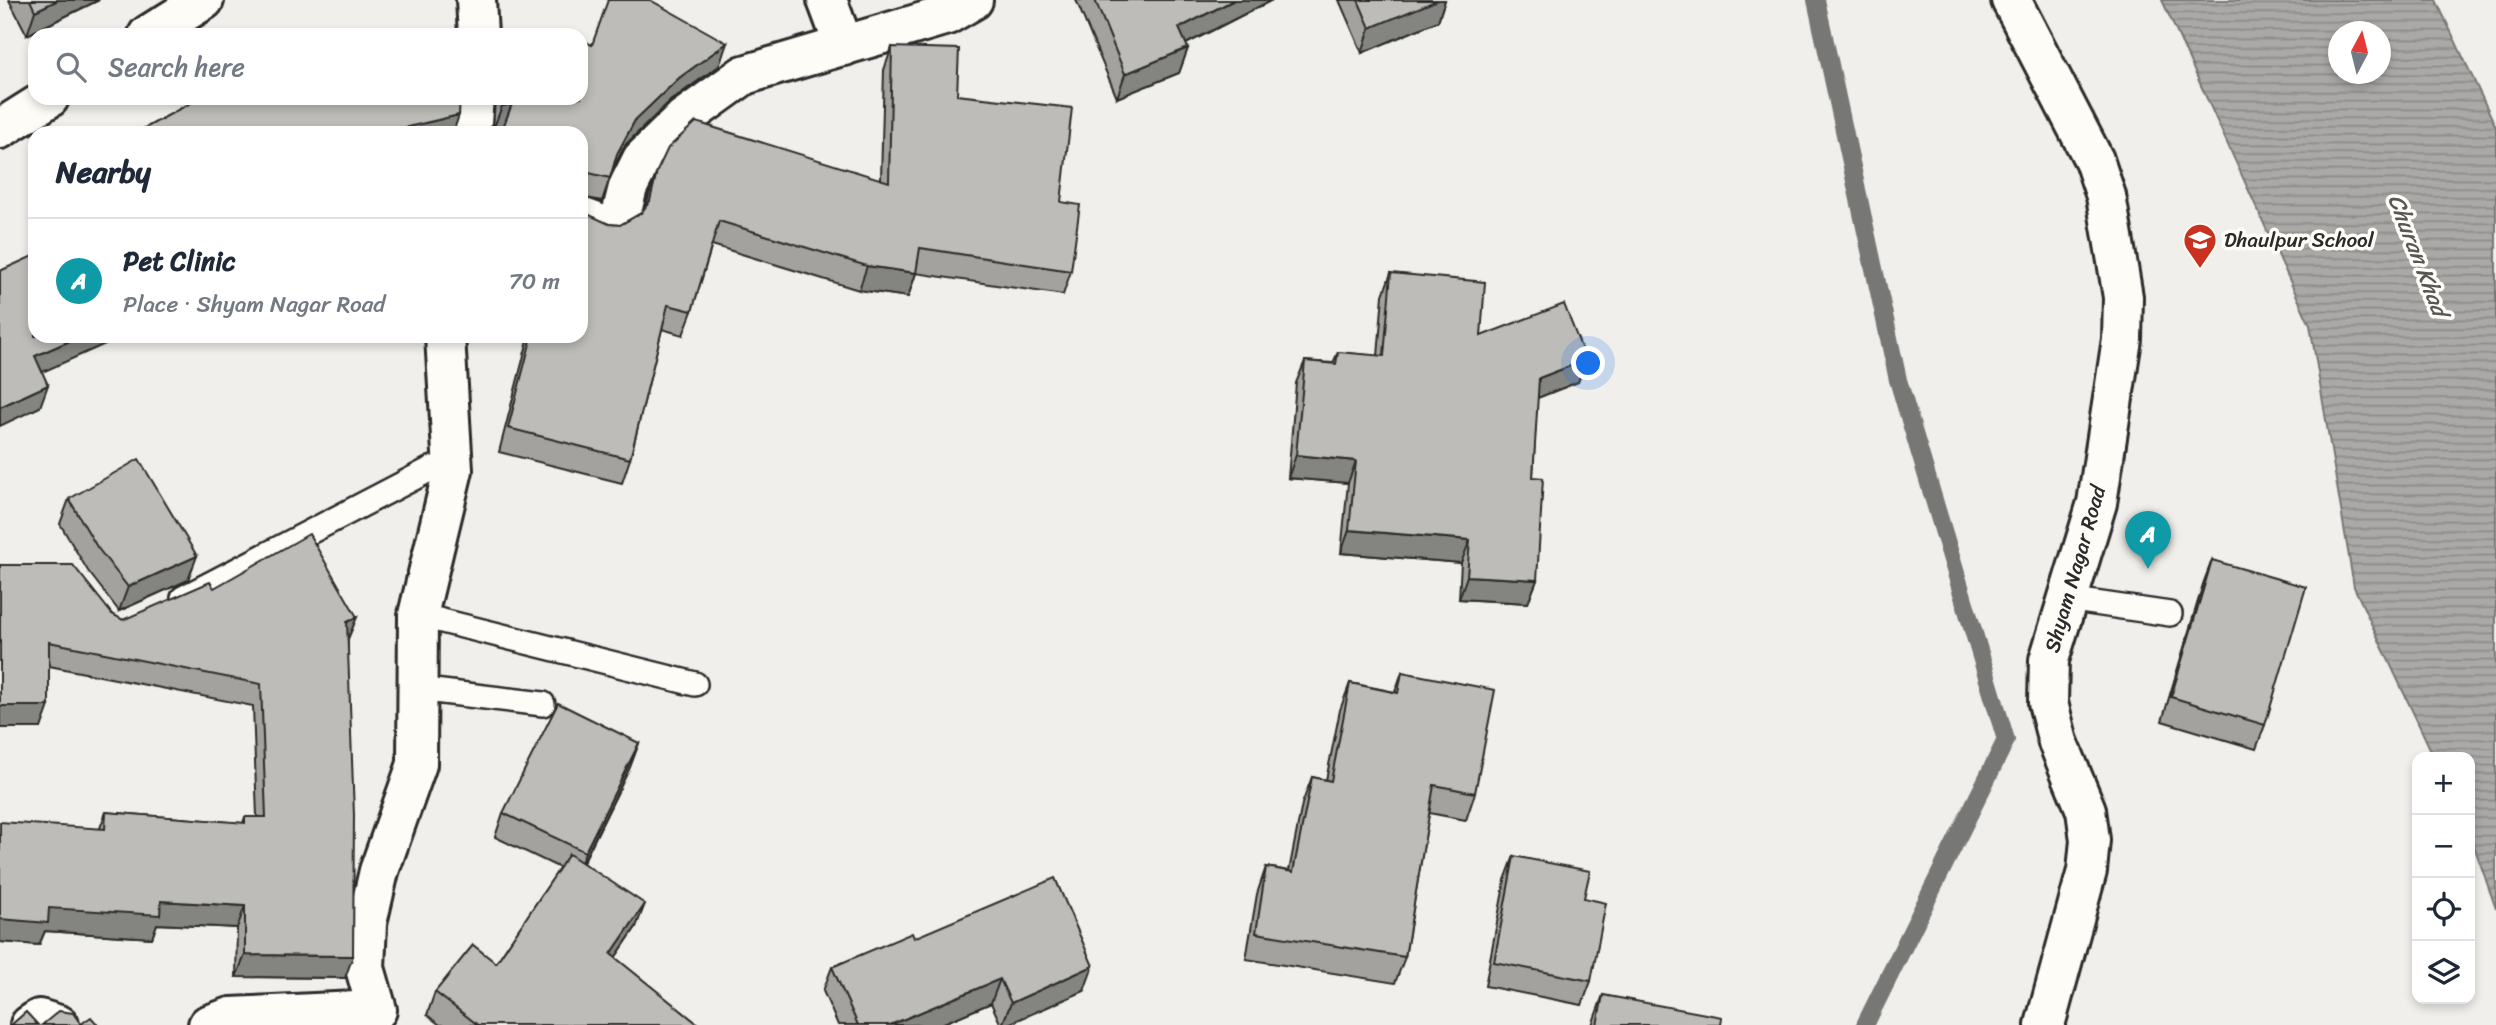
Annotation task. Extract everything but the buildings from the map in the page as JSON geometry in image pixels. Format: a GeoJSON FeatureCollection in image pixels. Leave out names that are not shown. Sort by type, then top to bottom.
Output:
{"type":"FeatureCollection","features":[{"type":"Feature","properties":{"kind":"street"},"geometry":{"type":"LineString","coordinates":[[159,28],[204,0]]}},
{"type":"Feature","properties":{"kind":"street"},"geometry":{"type":"LineString","coordinates":[[477,0],[478,28]]}},
{"type":"Feature","properties":{"kind":"street"},"geometry":{"type":"LineString","coordinates":[[827,0],[844,46]]}},
{"type":"Feature","properties":{"kind":"street"},"geometry":{"type":"LineString","coordinates":[[588,220],[608,227],[620,219],[628,187],[642,159],[683,119],[744,75],[947,15],[973,0]]}},
{"type":"Feature","properties":{"kind":"street","name":"Shyam Nagar Road"},"geometry":{"type":"LineString","coordinates":[[2011,0],[2094,160],[2106,196],[2123,297],[2122,339],[2097,503],[2049,660],[2048,703],[2058,742],[2086,810],[2090,840],[2087,871],[2045,1025]]}},
{"type":"Feature","properties":{"kind":"street"},"geometry":{"type":"LineString","coordinates":[[0,129],[38,105]]}},
{"type":"Feature","properties":{"kind":"street"},"geometry":{"type":"LineString","coordinates":[[472,126],[473,105]]}},
{"type":"Feature","properties":{"kind":"street"},"geometry":{"type":"LineString","coordinates":[[208,1025],[231,1017],[383,1017],[365,968],[367,923],[379,871],[417,764],[418,615],[453,470],[445,343]]}},
{"type":"Feature","properties":{"kind":"street"},"geometry":{"type":"LineString","coordinates":[[30,1025],[39,1020],[59,1025]]}},
{"type":"Feature","properties":{"kind":"lane"},"geometry":{"type":"LineString","coordinates":[[159,609],[433,468],[453,470]]}},
{"type":"Feature","properties":{"kind":"lane"},"geometry":{"type":"LineString","coordinates":[[2067,599],[2170,614]]}},
{"type":"Feature","properties":{"kind":"lane"},"geometry":{"type":"LineString","coordinates":[[418,615],[695,684]]}},
{"type":"Feature","properties":{"kind":"lane"},"geometry":{"type":"LineString","coordinates":[[417,689],[543,704]]}},
{"type":"Feature","properties":{"kind":"water","name":"Churan Khad"},"geometry":{"type":"Polygon","coordinates":[[[2162,0],[2436,0],[2496,127],[2496,909],[2475,848],[2475,752],[2432,752],[2354,587],[2310,325],[2162,0]]]}},
{"type":"Feature","properties":{"kind":"waterway"},"geometry":{"type":"LineString","coordinates":[[1816,0],[1898,380],[2006,740],[1865,1025]]}},
{"type":"Feature","properties":{"kind":"place","name":"Dhaulpur School"},"geometry":{"type":"Point","coordinates":[2200,270]}},
{"type":"Feature","properties":{"kind":"place","name":"Pet Clinic"},"geometry":{"type":"Point","coordinates":[2148,569]}}]}
